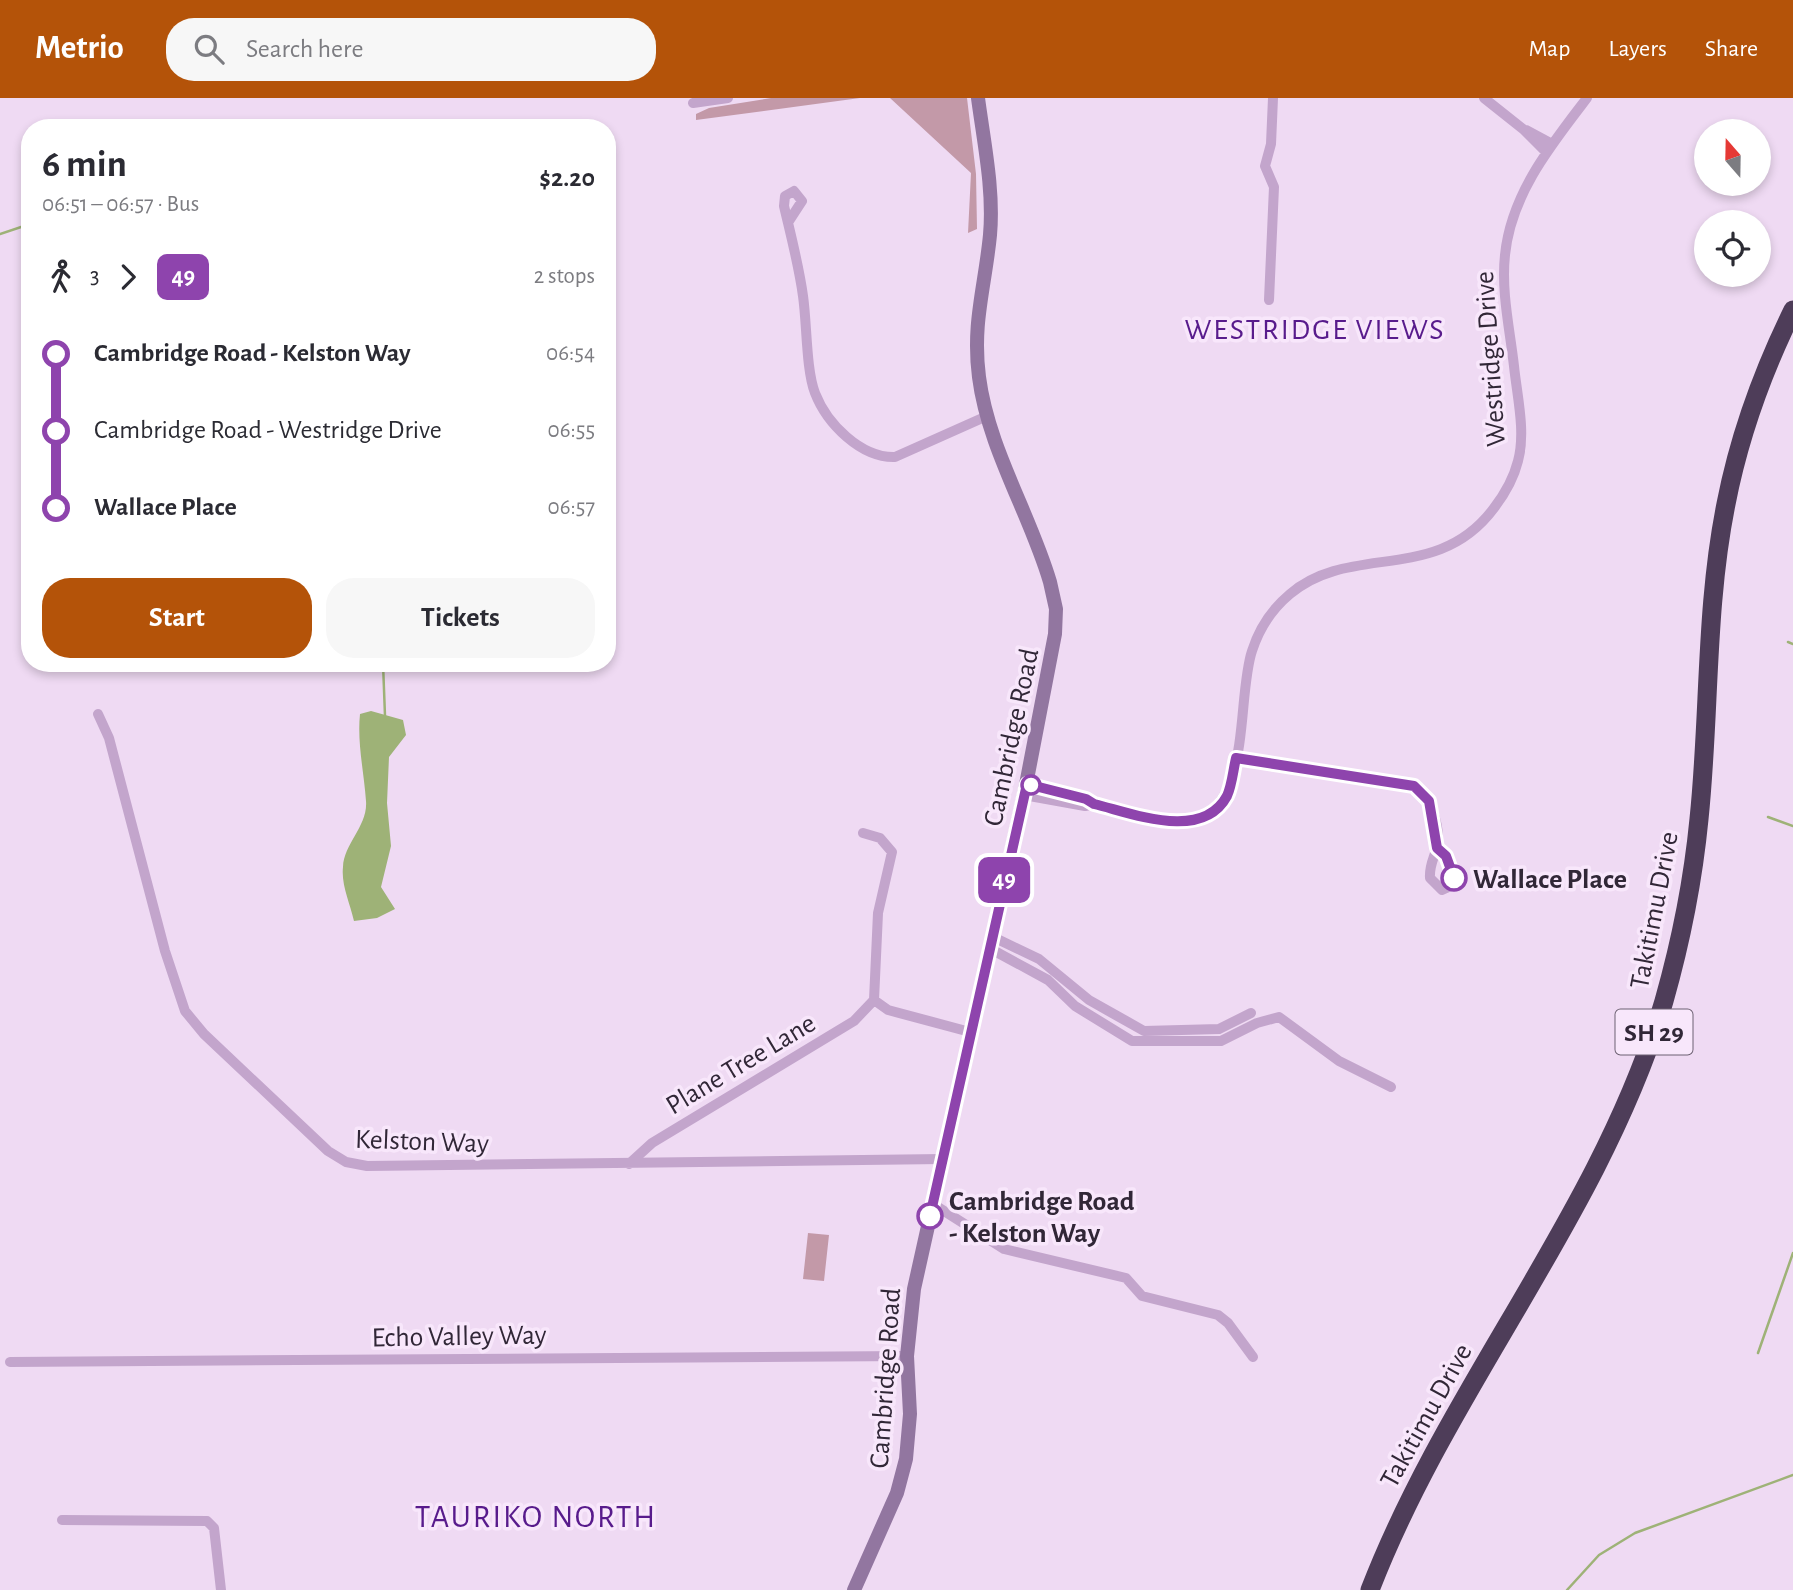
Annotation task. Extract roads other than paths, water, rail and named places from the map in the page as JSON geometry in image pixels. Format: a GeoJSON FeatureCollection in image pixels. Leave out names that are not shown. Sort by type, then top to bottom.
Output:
{"type":"FeatureCollection","features":[{"type":"Feature","properties":{"kind":"highway","name":"Takitimu Drive"},"geometry":{"type":"LineString","coordinates":[[1370,1590],[1409,1501],[1606,1146],[1653,1036],[1675,962],[1693,865],[1712,616],[1725,506],[1747,426],[1793,310]]}},
{"type":"Feature","properties":{"kind":"main road","name":"Cambridge Road"},"geometry":{"type":"LineString","coordinates":[[853,1590],[902,1478],[910,1415],[907,1356],[912,1299],[1051,672],[1056,609],[1045,566],[987,416],[979,380],[975,333],[989,244],[991,203],[978,98]]}},
{"type":"Feature","properties":{"kind":"street"},"geometry":{"type":"LineString","coordinates":[[694,103],[727,98]]}},
{"type":"Feature","properties":{"kind":"street"},"geometry":{"type":"LineString","coordinates":[[1269,300],[1274,187],[1265,166],[1271,144],[1273,98]]}},
{"type":"Feature","properties":{"kind":"street"},"geometry":{"type":"LineString","coordinates":[[1483,98],[1549,148]]}},
{"type":"Feature","properties":{"kind":"street","name":"Westridge Drive"},"geometry":{"type":"LineString","coordinates":[[1026,790],[1086,799],[1094,804],[1175,822],[1195,820],[1213,812],[1226,796],[1236,758],[1252,650],[1268,618],[1278,606],[1304,584],[1327,574],[1418,558],[1447,548],[1488,516],[1509,482],[1518,461],[1520,435],[1505,292],[1504,256],[1512,217],[1549,148],[1587,98]]}},
{"type":"Feature","properties":{"kind":"street"},"geometry":{"type":"LineString","coordinates":[[789,221],[803,295],[814,392],[828,418],[859,446],[882,458],[895,457],[987,416]]}},
{"type":"Feature","properties":{"kind":"street","name":"Kelston Way"},"geometry":{"type":"LineString","coordinates":[[99,714],[109,738],[165,951],[185,1011],[204,1034],[328,1151],[346,1162],[367,1166],[943,1159]]}},
{"type":"Feature","properties":{"kind":"street"},"geometry":{"type":"LineString","coordinates":[[1236,758],[1414,786],[1429,801],[1437,848]]}},
{"type":"Feature","properties":{"kind":"street"},"geometry":{"type":"LineString","coordinates":[[863,833],[880,838],[888,845],[892,860],[878,913],[874,1000],[888,1010],[970,1032]]}},
{"type":"Feature","properties":{"kind":"street"},"geometry":{"type":"LineString","coordinates":[[990,942],[1039,959],[1089,1000],[1144,1031],[1219,1028],[1251,1013]]}},
{"type":"Feature","properties":{"kind":"street"},"geometry":{"type":"LineString","coordinates":[[990,942],[1048,981],[1075,1006],[1132,1041],[1222,1041],[1256,1023],[1279,1017],[1339,1061],[1391,1087]]}},
{"type":"Feature","properties":{"kind":"street","name":"Plane Tree Lane"},"geometry":{"type":"LineString","coordinates":[[629,1164],[652,1143],[854,1021],[874,1000]]}},
{"type":"Feature","properties":{"kind":"street"},"geometry":{"type":"LineString","coordinates":[[933,1203],[1004,1249],[1126,1278],[1142,1296],[1218,1315],[1228,1323],[1254,1356]]}},
{"type":"Feature","properties":{"kind":"street","name":"Echo Valley Way"},"geometry":{"type":"LineString","coordinates":[[10,1362],[907,1356]]}},
{"type":"Feature","properties":{"kind":"street"},"geometry":{"type":"LineString","coordinates":[[62,1520],[207,1521],[214,1528],[221,1590]]}},
{"type":"Feature","properties":{"kind":"waterway"},"geometry":{"type":"LineString","coordinates":[[0,234],[21,227]]}},
{"type":"Feature","properties":{"kind":"waterway"},"geometry":{"type":"LineString","coordinates":[[1788,642],[1793,644]]}},
{"type":"Feature","properties":{"kind":"waterway"},"geometry":{"type":"LineString","coordinates":[[383,672],[385,716]]}},
{"type":"Feature","properties":{"kind":"waterway"},"geometry":{"type":"LineString","coordinates":[[1768,817],[1793,826]]}},
{"type":"Feature","properties":{"kind":"waterway"},"geometry":{"type":"LineString","coordinates":[[1758,1353],[1793,1253]]}},
{"type":"Feature","properties":{"kind":"waterway"},"geometry":{"type":"LineString","coordinates":[[1567,1590],[1599,1555],[1635,1533],[1793,1475]]}},
{"type":"Feature","properties":{"kind":"place","name":"Wallace Place"},"geometry":{"type":"Point","coordinates":[1454,878]}},
{"type":"Feature","properties":{"kind":"place","name":"Cambridge Road - Kelston Way"},"geometry":{"type":"Point","coordinates":[930,1216]}},
{"type":"Feature","properties":{"kind":"district","name":"WESTRIDGE VIEWS"},"geometry":{"type":"Point","coordinates":[1315,329]}},
{"type":"Feature","properties":{"kind":"district","name":"TAURIKO NORTH"},"geometry":{"type":"Point","coordinates":[536,1516]}}]}
